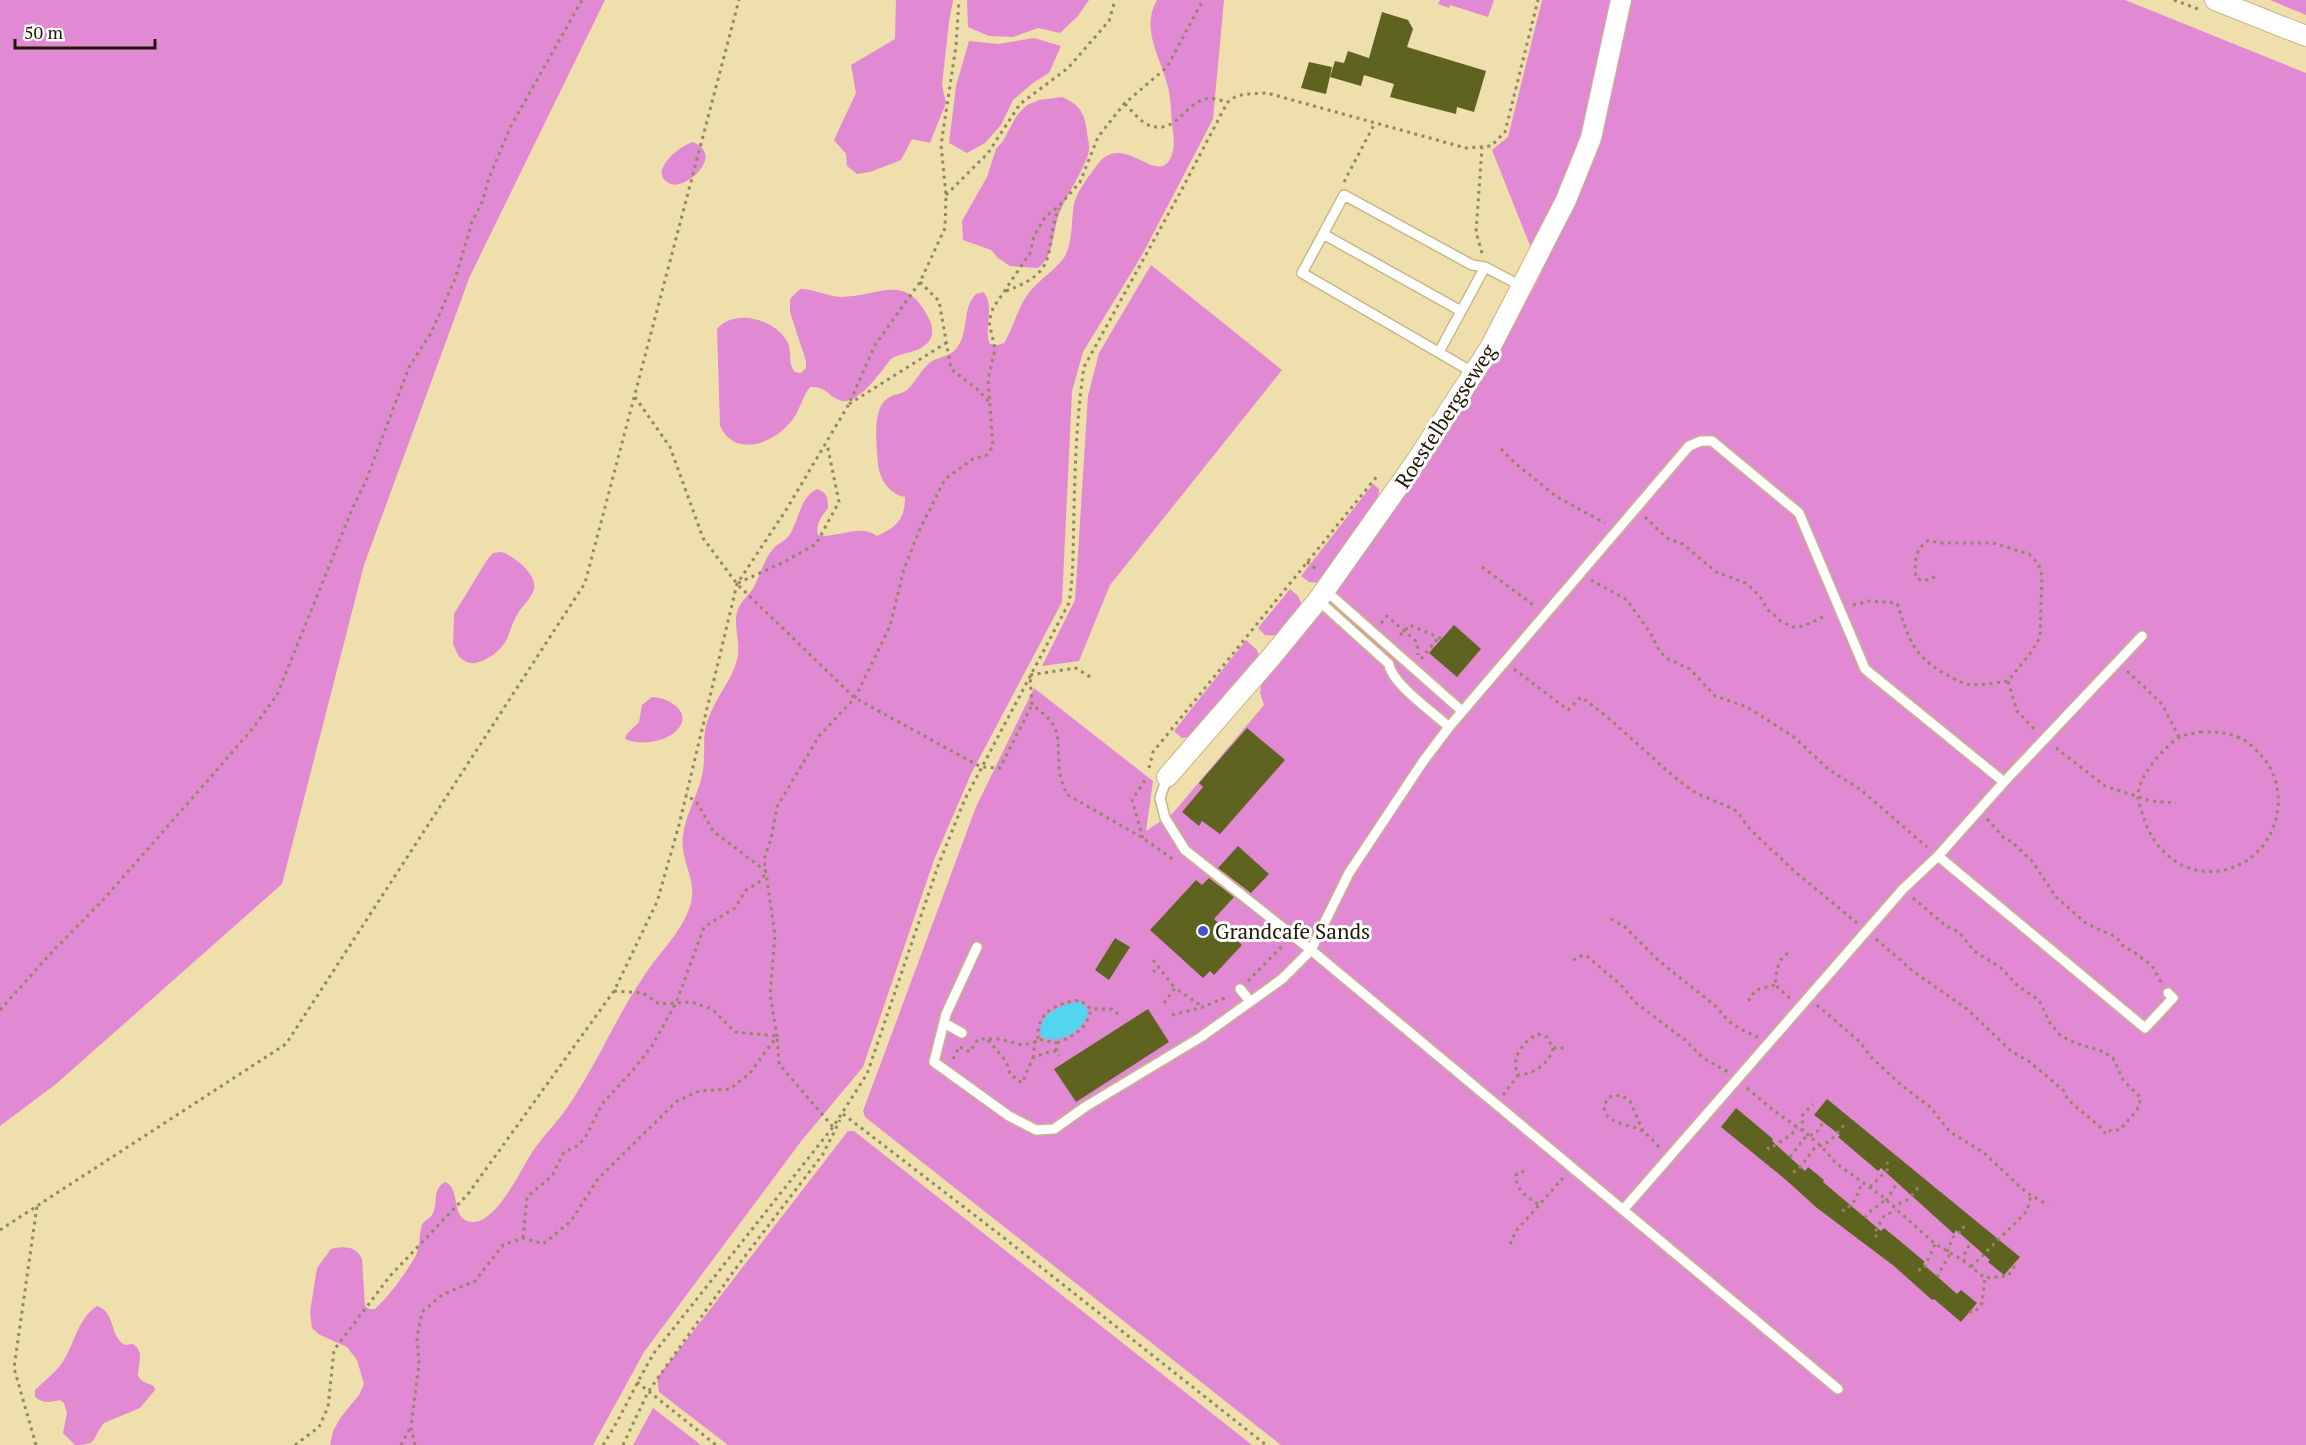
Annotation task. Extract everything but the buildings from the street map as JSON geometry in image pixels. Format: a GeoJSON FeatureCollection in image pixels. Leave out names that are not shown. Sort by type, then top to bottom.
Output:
{"type":"FeatureCollection","features":[{"type":"Feature","properties":{"kind":"street","name":"Roestelbergseweg"},"geometry":{"type":"LineString","coordinates":[[1167,777],[1273,655],[1321,595],[1417,460],[1474,373],[1523,287],[1566,200],[1591,138],[1621,0]]}},
{"type":"Feature","properties":{"kind":"street"},"geometry":{"type":"LineString","coordinates":[[2215,0],[2306,36]]}},
{"type":"Feature","properties":{"kind":"lane"},"geometry":{"type":"LineString","coordinates":[[1474,373],[1302,273],[1344,195],[1472,266],[1485,267],[1523,287]]}},
{"type":"Feature","properties":{"kind":"lane"},"geometry":{"type":"LineString","coordinates":[[1323,234],[1461,311]]}},
{"type":"Feature","properties":{"kind":"lane"},"geometry":{"type":"LineString","coordinates":[[1439,352],[1485,267]]}},
{"type":"Feature","properties":{"kind":"lane"},"geometry":{"type":"LineString","coordinates":[[977,947],[944,1023],[934,1062],[1009,1116],[1036,1130],[1054,1129],[1085,1107],[1202,1036],[1282,979],[1311,950],[1349,873],[1422,763],[1449,727],[1503,661],[1689,446],[1701,441],[1712,441],[1799,513],[1864,669],[2004,782]]}},
{"type":"Feature","properties":{"kind":"lane"},"geometry":{"type":"LineString","coordinates":[[1321,595],[1462,711]]}},
{"type":"Feature","properties":{"kind":"lane"},"geometry":{"type":"LineString","coordinates":[[1321,595],[1389,664],[1389,671],[1398,681],[1449,727]]}},
{"type":"Feature","properties":{"kind":"lane"},"geometry":{"type":"LineString","coordinates":[[1623,1210],[1903,889],[1938,856],[2004,782],[2142,636]]}},
{"type":"Feature","properties":{"kind":"lane"},"geometry":{"type":"LineString","coordinates":[[1167,777],[1160,798],[1165,818],[1185,849],[1311,950],[1838,1389]]}},
{"type":"Feature","properties":{"kind":"lane"},"geometry":{"type":"LineString","coordinates":[[1938,856],[2145,1028],[2173,998],[2168,993]]}},
{"type":"Feature","properties":{"kind":"lane"},"geometry":{"type":"LineString","coordinates":[[1240,989],[1250,1001]]}},
{"type":"Feature","properties":{"kind":"lane"},"geometry":{"type":"LineString","coordinates":[[944,1023],[962,1033]]}},
{"type":"Feature","properties":{"kind":"path"},"geometry":{"type":"LineString","coordinates":[[0,1010],[103,900],[253,728],[277,695],[353,507],[365,483],[409,367],[431,333],[455,279],[472,222],[511,126],[582,0]]}},
{"type":"Feature","properties":{"kind":"path"},"geometry":{"type":"LineString","coordinates":[[0,1230],[286,1044],[585,584],[739,0]]}},
{"type":"Feature","properties":{"kind":"path"},"geometry":{"type":"LineString","coordinates":[[295,1445],[319,1427],[328,1407],[334,1350],[390,1276],[468,1194],[614,991],[657,902],[737,584],[827,442],[849,404],[875,345],[920,282],[945,228],[946,195],[941,145],[956,46],[959,0]]}},
{"type":"Feature","properties":{"kind":"path"},"geometry":{"type":"LineString","coordinates":[[946,195],[988,153],[1020,104],[1068,68],[1108,21],[1115,0]]}},
{"type":"Feature","properties":{"kind":"path"},"geometry":{"type":"LineString","coordinates":[[833,1127],[779,1064],[770,995],[775,934],[764,859],[771,839],[777,807],[819,736],[855,698],[890,626],[904,569],[919,531],[945,479],[973,459],[987,455],[993,446],[988,380],[995,349],[989,322],[993,308],[1030,253],[1034,236],[1045,217],[1059,206],[1080,182],[1098,137],[1124,104],[1167,67],[1203,0]]}},
{"type":"Feature","properties":{"kind":"path"},"geometry":{"type":"LineString","coordinates":[[603,1445],[654,1353],[833,1127],[867,1074],[938,866],[965,800],[1069,603],[1072,583],[1080,392],[1084,367],[1227,103],[1240,95],[1267,93],[1466,148],[1491,146],[1505,132],[1538,0]]}},
{"type":"Feature","properties":{"kind":"path"},"geometry":{"type":"LineString","coordinates":[[1124,104],[1145,123],[1161,127],[1172,124],[1203,99],[1213,97],[1227,103]]}},
{"type":"Feature","properties":{"kind":"path"},"geometry":{"type":"LineString","coordinates":[[1344,195],[1342,186],[1375,123]]}},
{"type":"Feature","properties":{"kind":"path"},"geometry":{"type":"LineString","coordinates":[[1482,148],[1476,232],[1485,267]]}},
{"type":"Feature","properties":{"kind":"path"},"geometry":{"type":"LineString","coordinates":[[1004,291],[1024,284],[1039,272],[1048,260],[1053,221],[1059,206]]}},
{"type":"Feature","properties":{"kind":"path"},"geometry":{"type":"LineString","coordinates":[[920,282],[939,301],[951,369],[977,389],[990,403]]}},
{"type":"Feature","properties":{"kind":"path"},"geometry":{"type":"LineString","coordinates":[[849,404],[946,343]]}},
{"type":"Feature","properties":{"kind":"path"},"geometry":{"type":"LineString","coordinates":[[635,396],[670,447],[703,538],[737,584],[855,698],[981,767],[1000,768],[1032,705],[1030,675]]}},
{"type":"Feature","properties":{"kind":"path"},"geometry":{"type":"LineString","coordinates":[[737,584],[816,544],[839,502],[827,442]]}},
{"type":"Feature","properties":{"kind":"path"},"geometry":{"type":"LineString","coordinates":[[1501,449],[1557,497],[1601,520],[1616,531]]}},
{"type":"Feature","properties":{"kind":"path"},"geometry":{"type":"LineString","coordinates":[[1143,838],[1132,800],[1147,779],[1153,753],[1378,475]]}},
{"type":"Feature","properties":{"kind":"path"},"geometry":{"type":"LineString","coordinates":[[1636,508],[1667,538],[1683,544],[1716,572],[1746,584],[1759,595],[1768,610],[1782,622],[1793,627],[1804,626],[1839,609],[1869,601],[1897,603],[1909,637],[1925,662],[1967,684],[2008,681],[2040,637],[2042,576],[2038,563],[2029,555],[1993,543],[1939,543],[1929,540],[1922,544],[1914,567],[1916,578],[1923,581],[1935,577]]}},
{"type":"Feature","properties":{"kind":"path"},"geometry":{"type":"LineString","coordinates":[[1482,567],[1545,613]]}},
{"type":"Feature","properties":{"kind":"path"},"geometry":{"type":"LineString","coordinates":[[1579,573],[1627,600],[1651,634],[1660,652],[1668,659],[1689,669],[1715,696],[1747,707],[1794,737],[1828,769],[1861,790],[1938,856]]}},
{"type":"Feature","properties":{"kind":"path"},"geometry":{"type":"LineString","coordinates":[[1400,635],[1410,625],[1440,639],[1420,660]]}},
{"type":"Feature","properties":{"kind":"path"},"geometry":{"type":"LineString","coordinates":[[1503,661],[1568,710],[1581,697],[1597,708],[1690,789],[1736,811],[1749,828],[1793,870],[1914,972],[1967,1009],[2011,1051],[2030,1062],[2064,1091],[2068,1100],[2083,1111],[2108,1136]]}},
{"type":"Feature","properties":{"kind":"path"},"geometry":{"type":"LineString","coordinates":[[2118,662],[2162,704],[2179,737]]}},
{"type":"Feature","properties":{"kind":"path"},"geometry":{"type":"LineString","coordinates":[[1030,675],[1076,668],[1090,677]]}},
{"type":"Feature","properties":{"kind":"path"},"geometry":{"type":"LineString","coordinates":[[2008,681],[2017,711],[2027,723],[2105,786],[2151,801],[2176,803]]}},
{"type":"Feature","properties":{"kind":"path"},"geometry":{"type":"LineString","coordinates":[[1032,705],[1046,715],[1054,725],[1058,739],[1059,769],[1066,794],[1143,838],[1176,861]]}},
{"type":"Feature","properties":{"kind":"path"},"geometry":{"type":"LineString","coordinates":[[2200,732],[2224,732],[2243,739],[2270,766],[2277,786],[2279,806],[2274,828],[2262,846],[2248,860],[2219,871],[2199,870],[2169,858],[2158,846],[2146,828],[2138,796],[2145,774],[2156,759],[2179,737],[2200,732]]}},
{"type":"Feature","properties":{"kind":"path"},"geometry":{"type":"LineString","coordinates":[[686,794],[698,804],[713,831],[767,872]]}},
{"type":"Feature","properties":{"kind":"path"},"geometry":{"type":"LineString","coordinates":[[1979,812],[2003,837],[2032,861],[2056,897],[2087,924],[2116,937],[2122,945],[2139,954],[2151,966],[2168,993]]}},
{"type":"Feature","properties":{"kind":"path"},"geometry":{"type":"LineString","coordinates":[[523,1238],[527,1197],[552,1176],[564,1152],[577,1146],[585,1138],[602,1104],[652,1046],[676,1003],[704,927],[735,908],[746,890],[758,883],[767,872]]}},
{"type":"Feature","properties":{"kind":"path"},"geometry":{"type":"LineString","coordinates":[[1903,889],[1946,926],[1959,932],[1974,951],[2001,968],[2018,986],[2039,1000],[2050,1023],[2059,1034],[2070,1041],[2104,1052],[2114,1058],[2123,1080],[2141,1098],[2137,1110],[2120,1130],[2104,1131]]}},
{"type":"Feature","properties":{"kind":"path"},"geometry":{"type":"LineString","coordinates":[[1611,919],[1624,926],[1659,961],[1718,1008],[1736,1028],[1771,1042]]}},
{"type":"Feature","properties":{"kind":"path"},"geometry":{"type":"LineString","coordinates":[[1573,960],[1583,955],[1588,957],[1621,985],[1636,1003],[1685,1040],[1703,1058],[1738,1080],[1773,1110],[1809,1135],[1837,1164],[1886,1200],[1935,1244],[1985,1278],[2008,1276],[2014,1268],[2013,1265]]}},
{"type":"Feature","properties":{"kind":"path"},"geometry":{"type":"LineString","coordinates":[[1775,985],[1778,964],[1782,957],[1790,955]]}},
{"type":"Feature","properties":{"kind":"path"},"geometry":{"type":"LineString","coordinates":[[1153,960],[1175,988],[1203,1007]]}},
{"type":"Feature","properties":{"kind":"path"},"geometry":{"type":"LineString","coordinates":[[1153,972],[1159,967]]}},
{"type":"Feature","properties":{"kind":"path"},"geometry":{"type":"LineString","coordinates":[[1750,1001],[1749,999],[1756,990],[1775,985]]}},
{"type":"Feature","properties":{"kind":"path"},"geometry":{"type":"LineString","coordinates":[[1775,985],[1801,1007]]}},
{"type":"Feature","properties":{"kind":"path"},"geometry":{"type":"LineString","coordinates":[[1164,1003],[1175,988]]}},
{"type":"Feature","properties":{"kind":"path"},"geometry":{"type":"LineString","coordinates":[[614,991],[643,993],[659,1004],[691,1002],[712,1009],[735,1032],[777,1036]]}},
{"type":"Feature","properties":{"kind":"path"},"geometry":{"type":"LineString","coordinates":[[1809,998],[1860,1042],[1894,1079],[1930,1107],[1950,1132],[1983,1152],[2031,1195],[2048,1205]]}},
{"type":"Feature","properties":{"kind":"path"},"geometry":{"type":"LineString","coordinates":[[987,1039],[1006,1061],[1010,1074],[1022,1083],[1033,1058],[1037,1028],[1053,1007],[1062,1002],[1080,1000],[1091,1009],[1112,1009],[1119,1015]]}},
{"type":"Feature","properties":{"kind":"path"},"geometry":{"type":"LineString","coordinates":[[950,1054],[949,1056],[953,1059],[958,1049],[970,1052],[978,1039],[999,1039],[1022,1045],[1036,1041],[1057,1043],[1084,1028],[1091,1009]]}},
{"type":"Feature","properties":{"kind":"path"},"geometry":{"type":"LineString","coordinates":[[1497,1104],[1518,1075],[1536,1070],[1551,1057],[1553,1048],[1547,1037],[1538,1034],[1520,1050],[1515,1060],[1518,1075]]}},
{"type":"Feature","properties":{"kind":"path"},"geometry":{"type":"LineString","coordinates":[[415,1445],[411,1427],[419,1364],[417,1338],[422,1312],[442,1294],[475,1281],[503,1245],[523,1238],[543,1244],[571,1221],[598,1179],[677,1101],[699,1091],[730,1089],[750,1073],[777,1036]]}},
{"type":"Feature","properties":{"kind":"path"},"geometry":{"type":"LineString","coordinates":[[1057,1043],[1056,1052],[1059,1056]]}},
{"type":"Feature","properties":{"kind":"path"},"geometry":{"type":"LineString","coordinates":[[1553,1048],[1568,1048]]}},
{"type":"Feature","properties":{"kind":"path"},"geometry":{"type":"LineString","coordinates":[[1033,1058],[1045,1053],[1056,1052]]}},
{"type":"Feature","properties":{"kind":"path"},"geometry":{"type":"LineString","coordinates":[[1642,1131],[1630,1101],[1621,1095],[1609,1097],[1604,1106],[1606,1115],[1614,1121],[1642,1131],[1670,1157]]}},
{"type":"Feature","properties":{"kind":"path"},"geometry":{"type":"LineString","coordinates":[[1803,1131],[1802,1116],[1813,1104]]}},
{"type":"Feature","properties":{"kind":"path"},"geometry":{"type":"LineString","coordinates":[[623,1445],[648,1392],[736,1268],[823,1154],[843,1113]]}},
{"type":"Feature","properties":{"kind":"path"},"geometry":{"type":"LineString","coordinates":[[843,1113],[1266,1445]]}},
{"type":"Feature","properties":{"kind":"path"},"geometry":{"type":"LineString","coordinates":[[1790,1157],[1809,1135],[1819,1130],[1823,1122]]}},
{"type":"Feature","properties":{"kind":"path"},"geometry":{"type":"LineString","coordinates":[[1793,1172],[1798,1170],[1814,1149],[1834,1138],[1844,1125],[1847,1126]]}},
{"type":"Feature","properties":{"kind":"path"},"geometry":{"type":"LineString","coordinates":[[1767,1147],[1769,1149],[1791,1135],[1797,1127]]}},
{"type":"Feature","properties":{"kind":"path"},"geometry":{"type":"LineString","coordinates":[[1870,1187],[1888,1169],[1887,1161]]}},
{"type":"Feature","properties":{"kind":"path"},"geometry":{"type":"LineString","coordinates":[[1510,1244],[1516,1231],[1572,1167]]}},
{"type":"Feature","properties":{"kind":"path"},"geometry":{"type":"LineString","coordinates":[[1524,1172],[1521,1170],[1516,1175],[1518,1187],[1539,1205]]}},
{"type":"Feature","properties":{"kind":"path"},"geometry":{"type":"LineString","coordinates":[[1842,1210],[1845,1211],[1851,1207],[1862,1182]]}},
{"type":"Feature","properties":{"kind":"path"},"geometry":{"type":"LineString","coordinates":[[1865,1218],[1868,1213],[1886,1200],[1897,1183]]}},
{"type":"Feature","properties":{"kind":"path"},"geometry":{"type":"LineString","coordinates":[[1877,1237],[1874,1234],[1884,1216],[1907,1200],[1918,1188],[1922,1189]]}},
{"type":"Feature","properties":{"kind":"path"},"geometry":{"type":"LineString","coordinates":[[1971,1267],[2027,1211],[2031,1195]]}},
{"type":"Feature","properties":{"kind":"path"},"geometry":{"type":"LineString","coordinates":[[36,1445],[14,1368],[37,1206]]}},
{"type":"Feature","properties":{"kind":"path"},"geometry":{"type":"LineString","coordinates":[[1937,1277],[1949,1253],[1953,1237],[1964,1229],[1962,1223]]}},
{"type":"Feature","properties":{"kind":"path"},"geometry":{"type":"LineString","coordinates":[[1918,1270],[1926,1265],[1935,1244]]}},
{"type":"Feature","properties":{"kind":"path"},"geometry":{"type":"LineString","coordinates":[[1964,1262],[1965,1251],[1971,1244]]}},
{"type":"Feature","properties":{"kind":"path"},"geometry":{"type":"LineString","coordinates":[[1969,1312],[1975,1312],[1982,1303],[1985,1278]]}},
{"type":"Feature","properties":{"kind":"path"},"geometry":{"type":"LineString","coordinates":[[637,1382],[716,1445]]}},
{"type":"Feature","properties":{"kind":"path"},"geometry":{"type":"LineString","coordinates":[[401,1445],[411,1427]]}},
{"type":"Feature","properties":{"kind":"shaded area"},"geometry":{"type":"Polygon","coordinates":[[[0,0],[605,0],[470,276],[364,565],[282,884],[56,1084],[0,1126],[0,0]]]}},
{"type":"Feature","properties":{"kind":"shaded area"},"geometry":{"type":"Polygon","coordinates":[[[896,0],[953,0],[942,85],[946,103],[930,143],[912,139],[901,160],[870,172],[857,174],[847,166],[846,154],[834,140],[856,93],[851,65],[895,39],[896,0]]]}},
{"type":"Feature","properties":{"kind":"shaded area"},"geometry":{"type":"Polygon","coordinates":[[[967,0],[1089,0],[1078,16],[1060,33],[1038,28],[1013,37],[989,36],[968,27],[967,0]]]}},
{"type":"Feature","properties":{"kind":"shaded area"},"geometry":{"type":"Polygon","coordinates":[[[1157,0],[1224,0],[1213,119],[1142,255],[1083,352],[1072,391],[1062,602],[971,774],[934,860],[863,1067],[802,1140],[644,1352],[593,1445],[330,1445],[333,1431],[359,1395],[364,1384],[357,1360],[347,1347],[320,1335],[312,1328],[310,1312],[317,1268],[331,1249],[345,1247],[353,1249],[362,1259],[365,1306],[375,1309],[397,1284],[415,1257],[422,1225],[434,1211],[438,1189],[441,1185],[445,1182],[450,1185],[461,1216],[473,1222],[482,1220],[500,1203],[535,1148],[569,1105],[634,992],[674,935],[689,909],[692,889],[684,854],[683,835],[701,778],[704,763],[704,737],[712,710],[732,675],[737,660],[736,620],[739,607],[755,585],[770,553],[788,536],[803,503],[817,489],[825,494],[828,504],[818,524],[818,535],[863,531],[877,536],[895,526],[901,517],[905,497],[890,489],[883,481],[879,470],[876,429],[883,403],[888,398],[908,389],[932,361],[956,349],[963,335],[971,300],[976,294],[983,292],[989,303],[988,338],[990,344],[1004,343],[1028,294],[1059,264],[1066,254],[1070,242],[1073,210],[1080,189],[1097,165],[1108,155],[1119,153],[1130,155],[1151,165],[1160,166],[1168,163],[1174,145],[1170,96],[1151,33],[1152,11],[1157,0]]]}},
{"type":"Feature","properties":{"kind":"shaded area"},"geometry":{"type":"Polygon","coordinates":[[[1440,0],[1494,0],[1488,17],[1450,5],[1449,8],[1438,4],[1440,0]]]}},
{"type":"Feature","properties":{"kind":"shaded area"},"geometry":{"type":"Polygon","coordinates":[[[1542,0],[1611,0],[1584,131],[1564,199],[1533,253],[1492,150],[1508,137],[1542,0]]]}},
{"type":"Feature","properties":{"kind":"shaded area"},"geometry":{"type":"Polygon","coordinates":[[[1627,0],[2125,0],[2306,73],[2306,1445],[1281,1445],[865,1117],[863,1111],[976,807],[1034,688],[1153,781],[1146,831],[1173,813],[1264,705],[1260,693],[1262,681],[1450,425],[1504,342],[1555,243],[1627,0]]]}},
{"type":"Feature","properties":{"kind":"shaded area"},"geometry":{"type":"Polygon","coordinates":[[[2270,0],[2306,0],[2306,15],[2270,0]]]}},
{"type":"Feature","properties":{"kind":"shaded area"},"geometry":{"type":"Polygon","coordinates":[[[1034,38],[1061,46],[1049,73],[1013,100],[1001,125],[985,143],[967,153],[949,143],[956,86],[969,41],[998,44],[1034,38]]]}},
{"type":"Feature","properties":{"kind":"shaded area"},"geometry":{"type":"Polygon","coordinates":[[[1062,97],[1077,106],[1083,114],[1089,150],[1059,214],[1050,250],[1043,263],[1038,268],[1010,266],[991,250],[963,240],[962,221],[987,177],[996,149],[1017,115],[1027,105],[1039,100],[1062,97]]]}},
{"type":"Feature","properties":{"kind":"shaded area"},"geometry":{"type":"Polygon","coordinates":[[[693,142],[702,148],[705,155],[704,163],[693,177],[685,182],[671,184],[664,179],[663,167],[673,154],[693,142]]]}},
{"type":"Feature","properties":{"kind":"shaded area"},"geometry":{"type":"Polygon","coordinates":[[[1151,265],[1282,370],[1110,585],[1079,661],[1042,666],[1075,600],[1088,396],[1099,353],[1151,265]]]}},
{"type":"Feature","properties":{"kind":"shaded area"},"geometry":{"type":"Polygon","coordinates":[[[800,289],[840,297],[880,291],[902,291],[912,296],[921,305],[931,324],[931,337],[928,343],[921,348],[891,359],[868,387],[853,399],[839,400],[823,390],[810,387],[795,416],[779,433],[758,443],[747,445],[737,443],[727,437],[720,426],[717,329],[733,319],[754,319],[764,322],[781,333],[787,341],[793,369],[801,373],[806,368],[806,361],[790,312],[790,299],[800,289]]]}},
{"type":"Feature","properties":{"kind":"shaded area"},"geometry":{"type":"Polygon","coordinates":[[[1373,484],[1379,489],[1378,501],[1321,583],[1309,582],[1301,576],[1373,484]]]}},
{"type":"Feature","properties":{"kind":"shaded area"},"geometry":{"type":"Polygon","coordinates":[[[502,552],[519,562],[530,574],[534,586],[533,592],[519,612],[500,649],[481,661],[471,663],[459,657],[453,644],[454,614],[487,560],[493,553],[502,552]]]}},
{"type":"Feature","properties":{"kind":"shaded area"},"geometry":{"type":"Polygon","coordinates":[[[1290,589],[1298,596],[1303,607],[1280,636],[1265,635],[1258,628],[1290,589]]]}},
{"type":"Feature","properties":{"kind":"shaded area"},"geometry":{"type":"Polygon","coordinates":[[[1246,640],[1257,650],[1260,659],[1193,736],[1182,738],[1174,731],[1246,640]]]}},
{"type":"Feature","properties":{"kind":"shaded area"},"geometry":{"type":"Polygon","coordinates":[[[652,697],[664,699],[676,706],[682,716],[678,729],[667,737],[653,742],[625,739],[639,722],[642,705],[652,697]]]}},
{"type":"Feature","properties":{"kind":"shaded area"},"geometry":{"type":"Polygon","coordinates":[[[848,1131],[854,1131],[1252,1445],[728,1445],[659,1392],[657,1378],[848,1131]]]}},
{"type":"Feature","properties":{"kind":"shaded area"},"geometry":{"type":"Polygon","coordinates":[[[97,1306],[107,1313],[120,1341],[125,1345],[133,1344],[137,1347],[140,1354],[138,1376],[142,1381],[154,1386],[155,1390],[140,1408],[104,1423],[94,1440],[88,1444],[75,1445],[63,1433],[67,1413],[64,1403],[60,1400],[41,1401],[35,1397],[35,1390],[62,1363],[85,1318],[97,1306]]]}},
{"type":"Feature","properties":{"kind":"shaded area"},"geometry":{"type":"Polygon","coordinates":[[[653,1408],[701,1445],[633,1445],[653,1408]]]}},
{"type":"Feature","properties":{"kind":"water"},"geometry":{"type":"Polygon","coordinates":[[[1079,1002],[1085,1005],[1088,1013],[1082,1025],[1072,1034],[1059,1039],[1046,1039],[1041,1036],[1040,1028],[1046,1016],[1065,1005],[1079,1002]]]}},
{"type":"Feature","properties":{"kind":"place","name":"Grandcafe Sands"},"geometry":{"type":"Point","coordinates":[1203,931]}}]}
